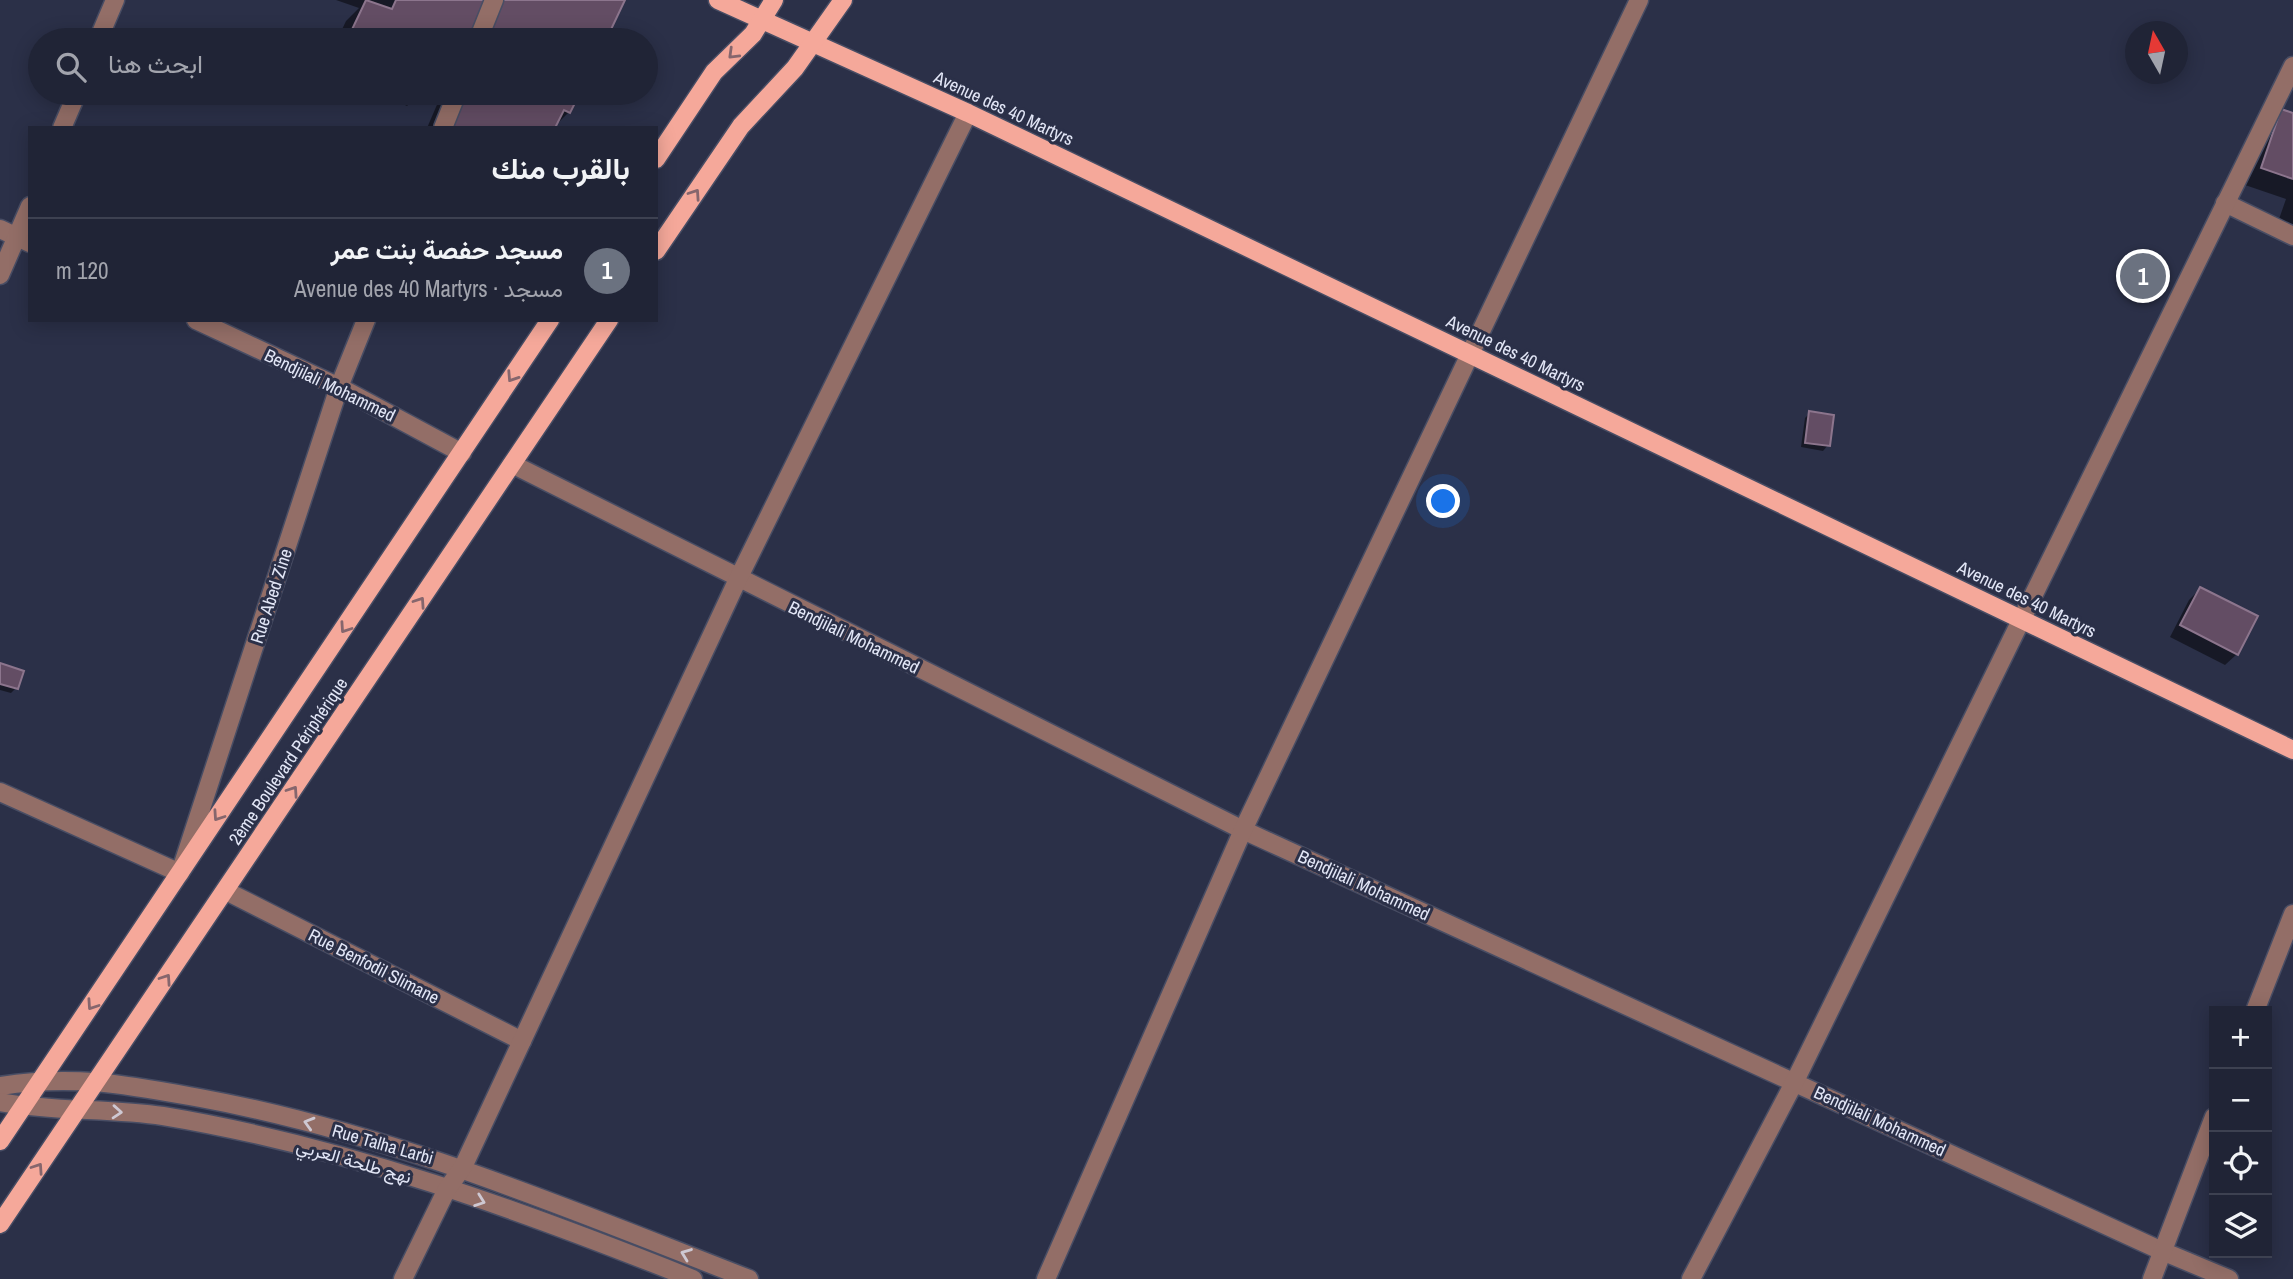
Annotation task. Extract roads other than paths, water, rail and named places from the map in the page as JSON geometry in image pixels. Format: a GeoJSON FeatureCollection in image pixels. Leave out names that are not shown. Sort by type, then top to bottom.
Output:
{"type":"FeatureCollection","features":[{"type":"Feature","properties":{"kind":"main road","name":"Avenue des 40 Martyrs"},"geometry":{"type":"LineString","coordinates":[[718,0],[968,114],[2293,750]]}},
{"type":"Feature","properties":{"kind":"main road"},"geometry":{"type":"LineString","coordinates":[[658,156],[714,72],[753,34],[774,0]]}},
{"type":"Feature","properties":{"kind":"main road"},"geometry":{"type":"LineString","coordinates":[[658,248],[741,126],[795,68],[844,0]]}},
{"type":"Feature","properties":{"kind":"main road","name":"2ème Boulevard Périphérique"},"geometry":{"type":"LineString","coordinates":[[0,1141],[549,322]]}},
{"type":"Feature","properties":{"kind":"main road","name":"2ème Boulevard Périphérique"},"geometry":{"type":"LineString","coordinates":[[0,1224],[608,322]]}},
{"type":"Feature","properties":{"kind":"street"},"geometry":{"type":"LineString","coordinates":[[103,28],[115,0]]}},
{"type":"Feature","properties":{"kind":"street"},"geometry":{"type":"LineString","coordinates":[[483,28],[494,0]]}},
{"type":"Feature","properties":{"kind":"street"},"geometry":{"type":"LineString","coordinates":[[1046,1279],[1243,830],[1639,0]]}},
{"type":"Feature","properties":{"kind":"street"},"geometry":{"type":"LineString","coordinates":[[1691,1279],[1795,1081],[2293,66]]}},
{"type":"Feature","properties":{"kind":"street"},"geometry":{"type":"LineString","coordinates":[[63,126],[71,105]]}},
{"type":"Feature","properties":{"kind":"street"},"geometry":{"type":"LineString","coordinates":[[444,126],[452,105]]}},
{"type":"Feature","properties":{"kind":"street"},"geometry":{"type":"LineString","coordinates":[[403,1279],[447,1189],[463,1167],[738,579],[968,114]]}},
{"type":"Feature","properties":{"kind":"street"},"geometry":{"type":"LineString","coordinates":[[2225,203],[2293,236]]}},
{"type":"Feature","properties":{"kind":"street"},"geometry":{"type":"LineString","coordinates":[[0,275],[23,240],[28,216]]}},
{"type":"Feature","properties":{"kind":"street"},"geometry":{"type":"LineString","coordinates":[[0,229],[23,240]]}},
{"type":"Feature","properties":{"kind":"street","name":"Bendjilali Mohammed"},"geometry":{"type":"LineString","coordinates":[[200,322],[339,387],[462,453]]}},
{"type":"Feature","properties":{"kind":"street","name":"Rue Abed Zine"},"geometry":{"type":"LineString","coordinates":[[180,873],[339,387],[365,322]]}},
{"type":"Feature","properties":{"kind":"street","name":"Bendjilali Mohammed"},"geometry":{"type":"LineString","coordinates":[[512,464],[1243,830],[2162,1251],[2229,1279]]}},
{"type":"Feature","properties":{"kind":"street"},"geometry":{"type":"LineString","coordinates":[[0,792],[180,873]]}},
{"type":"Feature","properties":{"kind":"street","name":"Rue Benfodil Slimane"},"geometry":{"type":"LineString","coordinates":[[226,891],[522,1041]]}},
{"type":"Feature","properties":{"kind":"street"},"geometry":{"type":"LineString","coordinates":[[2257,1006],[2293,914]]}},
{"type":"Feature","properties":{"kind":"street","name":"Rue Talha Larbi"},"geometry":{"type":"LineString","coordinates":[[0,1086],[42,1079],[97,1080],[268,1111],[463,1167],[749,1279]]}},
{"type":"Feature","properties":{"kind":"street","name":"نهج طلحة العربي"},"geometry":{"type":"LineString","coordinates":[[0,1102],[23,1107],[162,1116],[310,1147],[447,1189],[693,1279]]}},
{"type":"Feature","properties":{"kind":"street"},"geometry":{"type":"LineString","coordinates":[[2152,1279],[2209,1130]]}},
{"type":"Feature","properties":{"kind":"place","name":"مسجد حفصة بنت عمر"},"geometry":{"type":"Point","coordinates":[2143,276]}}]}
